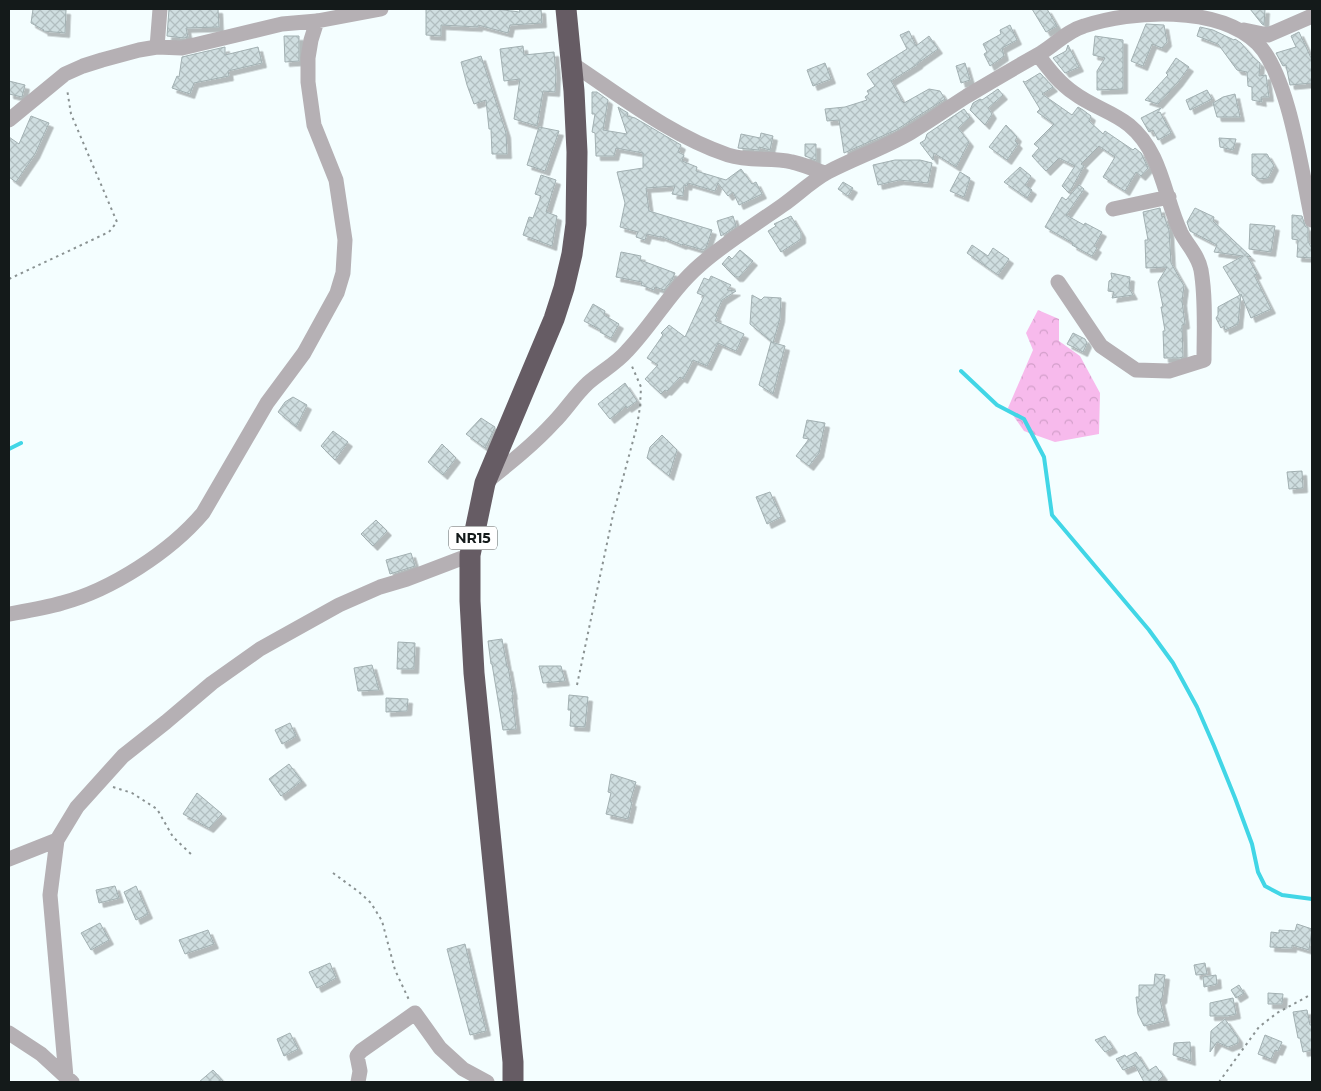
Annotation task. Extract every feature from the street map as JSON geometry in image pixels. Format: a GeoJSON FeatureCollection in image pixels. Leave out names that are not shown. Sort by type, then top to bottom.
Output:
{"type":"FeatureCollection","features":[{"type":"Feature","properties":{"kind":"highway","name":"NR15"},"geometry":{"type":"LineString","coordinates":[[514,1082],[474,673],[470,601],[470,554],[485,483],[554,319],[572,254],[576,224],[577,152],[566,9]]}},
{"type":"Feature","properties":{"kind":"street"},"geometry":{"type":"LineString","coordinates":[[156,47],[160,9]]}},
{"type":"Feature","properties":{"kind":"street"},"geometry":{"type":"LineString","coordinates":[[9,120],[65,74],[102,60],[156,47],[182,48],[282,24],[317,21],[346,12],[381,9]]}},
{"type":"Feature","properties":{"kind":"street"},"geometry":{"type":"LineString","coordinates":[[485,483],[530,446],[556,421],[586,384],[626,353],[677,288],[697,267],[721,247],[780,208],[825,173],[909,134],[985,85],[1038,55],[1072,30],[1103,20],[1136,15],[1163,14],[1208,19],[1238,29],[1268,35],[1312,16]]}},
{"type":"Feature","properties":{"kind":"street"},"geometry":{"type":"LineString","coordinates":[[9,614],[61,604],[93,592],[147,561],[191,527],[203,512],[267,403],[304,353],[338,293],[344,266],[345,240],[336,180],[314,125],[308,82],[308,58],[317,21]]}},
{"type":"Feature","properties":{"kind":"street"},"geometry":{"type":"LineString","coordinates":[[1238,29],[1260,46],[1269,59],[1279,82],[1295,139],[1312,220]]}},
{"type":"Feature","properties":{"kind":"street"},"geometry":{"type":"LineString","coordinates":[[1038,55],[1061,83],[1074,94],[1129,125],[1151,151],[1182,234],[1193,250],[1200,268],[1203,298],[1204,360],[1169,371],[1136,370],[1101,346],[1058,282]]}},
{"type":"Feature","properties":{"kind":"street"},"geometry":{"type":"LineString","coordinates":[[571,63],[649,116],[708,147],[745,160],[793,162],[825,173]]}},
{"type":"Feature","properties":{"kind":"street"},"geometry":{"type":"LineString","coordinates":[[1113,209],[1169,197]]}},
{"type":"Feature","properties":{"kind":"street"},"geometry":{"type":"LineString","coordinates":[[69,1079],[50,895],[58,840],[76,807],[130,750],[212,683],[260,649],[340,605],[380,587],[407,579],[470,554]]}},
{"type":"Feature","properties":{"kind":"street"},"geometry":{"type":"LineString","coordinates":[[9,859],[58,840]]}},
{"type":"Feature","properties":{"kind":"street"},"geometry":{"type":"LineString","coordinates":[[358,1082],[360,1071],[357,1056],[361,1051],[415,1014],[440,1048],[462,1069],[487,1082]]}},
{"type":"Feature","properties":{"kind":"street"},"geometry":{"type":"LineString","coordinates":[[9,1033],[41,1054],[69,1079]]}},
{"type":"Feature","properties":{"kind":"path"},"geometry":{"type":"LineString","coordinates":[[9,279],[109,232],[117,222],[71,114],[65,74]]}},
{"type":"Feature","properties":{"kind":"path"},"geometry":{"type":"LineString","coordinates":[[576,685],[613,515],[637,426],[640,407],[641,387],[626,353]]}},
{"type":"Feature","properties":{"kind":"path"},"geometry":{"type":"LineString","coordinates":[[99,783],[132,793],[157,809],[173,836],[192,855]]}},
{"type":"Feature","properties":{"kind":"path"},"geometry":{"type":"LineString","coordinates":[[332,873],[359,892],[375,909],[382,921],[394,970],[415,1014]]}},
{"type":"Feature","properties":{"kind":"path"},"geometry":{"type":"LineString","coordinates":[[1219,1082],[1259,1027],[1278,1013],[1312,994]]}},
{"type":"Feature","properties":{"kind":"green space"},"geometry":{"type":"Polygon","coordinates":[[[1038,310],[1059,319],[1059,341],[1080,356],[1100,393],[1099,434],[1055,442],[1024,431],[1008,408],[1033,350],[1026,333],[1038,310]]]}},
{"type":"Feature","properties":{"kind":"building"},"geometry":{"type":"Polygon","coordinates":[[[33,9],[66,10],[65,33],[43,31],[31,23],[33,9]]]}},
{"type":"Feature","properties":{"kind":"building"},"geometry":{"type":"Polygon","coordinates":[[[169,9],[218,9],[219,27],[186,28],[188,37],[184,38],[167,36],[169,9]]]}},
{"type":"Feature","properties":{"kind":"building"},"geometry":{"type":"Polygon","coordinates":[[[426,9],[496,9],[520,12],[519,9],[541,9],[542,23],[510,25],[508,33],[478,25],[478,27],[441,25],[441,36],[426,35],[426,9]]]}},
{"type":"Feature","properties":{"kind":"building"},"geometry":{"type":"Polygon","coordinates":[[[1032,9],[1047,9],[1057,26],[1046,32],[1032,9]]]}},
{"type":"Feature","properties":{"kind":"building"},"geometry":{"type":"Polygon","coordinates":[[[1250,9],[1265,9],[1264,25],[1262,24],[1250,9]]]}},
{"type":"Feature","properties":{"kind":"building"},"geometry":{"type":"Polygon","coordinates":[[[1146,24],[1164,25],[1167,42],[1162,48],[1152,44],[1143,66],[1131,61],[1146,24]]]}},
{"type":"Feature","properties":{"kind":"building"},"geometry":{"type":"Polygon","coordinates":[[[1010,25],[1017,40],[1002,48],[1004,56],[990,66],[984,54],[987,52],[983,44],[1001,34],[1000,30],[1010,25]]]}},
{"type":"Feature","properties":{"kind":"building"},"geometry":{"type":"Polygon","coordinates":[[[1200,27],[1213,30],[1241,43],[1260,63],[1259,76],[1266,75],[1269,97],[1261,97],[1262,102],[1252,100],[1252,87],[1248,86],[1247,72],[1237,70],[1218,44],[1197,36],[1200,27]]]}},
{"type":"Feature","properties":{"kind":"building"},"geometry":{"type":"Polygon","coordinates":[[[909,31],[916,46],[929,36],[938,49],[891,81],[904,103],[929,89],[940,91],[945,99],[896,130],[844,153],[839,120],[827,121],[825,109],[845,107],[867,100],[865,97],[869,94],[867,91],[875,86],[867,74],[907,49],[900,35],[909,31]]]}},
{"type":"Feature","properties":{"kind":"building"},"geometry":{"type":"Polygon","coordinates":[[[1299,32],[1312,60],[1312,83],[1290,85],[1286,65],[1283,66],[1276,53],[1296,47],[1291,36],[1299,32]]]}},
{"type":"Feature","properties":{"kind":"building"},"geometry":{"type":"Polygon","coordinates":[[[284,36],[299,36],[299,61],[285,62],[284,36]]]}},
{"type":"Feature","properties":{"kind":"building"},"geometry":{"type":"Polygon","coordinates":[[[1095,36],[1123,40],[1123,89],[1097,90],[1097,71],[1105,58],[1093,55],[1095,36]]]}},
{"type":"Feature","properties":{"kind":"building"},"geometry":{"type":"Polygon","coordinates":[[[1068,45],[1079,67],[1065,73],[1053,58],[1066,51],[1068,45]]]}},
{"type":"Feature","properties":{"kind":"building"},"geometry":{"type":"Polygon","coordinates":[[[523,46],[524,55],[554,52],[555,92],[543,91],[537,126],[514,119],[520,79],[504,81],[500,49],[523,46]]]}},
{"type":"Feature","properties":{"kind":"building"},"geometry":{"type":"Polygon","coordinates":[[[225,47],[225,55],[258,47],[262,63],[228,71],[229,76],[194,83],[190,94],[172,88],[177,76],[179,77],[182,57],[225,47]]]}},
{"type":"Feature","properties":{"kind":"building"},"geometry":{"type":"Polygon","coordinates":[[[481,56],[506,133],[507,154],[492,154],[491,129],[489,129],[486,100],[474,104],[467,85],[461,62],[481,56]]]}},
{"type":"Feature","properties":{"kind":"building"},"geometry":{"type":"Polygon","coordinates":[[[1176,58],[1189,67],[1178,82],[1158,104],[1145,100],[1168,75],[1166,73],[1176,58]]]}},
{"type":"Feature","properties":{"kind":"building"},"geometry":{"type":"Polygon","coordinates":[[[825,63],[831,79],[813,86],[807,70],[825,63]]]}},
{"type":"Feature","properties":{"kind":"building"},"geometry":{"type":"Polygon","coordinates":[[[965,63],[970,80],[961,83],[956,66],[965,63]]]}},
{"type":"Feature","properties":{"kind":"building"},"geometry":{"type":"Polygon","coordinates":[[[1040,73],[1053,87],[1042,94],[1072,115],[1078,107],[1091,116],[1089,121],[1103,134],[1105,131],[1133,150],[1135,148],[1141,153],[1148,168],[1141,176],[1136,172],[1125,191],[1103,177],[1115,157],[1099,146],[1081,164],[1084,166],[1069,193],[1062,186],[1075,166],[1059,158],[1046,171],[1032,156],[1039,148],[1034,144],[1054,124],[1037,112],[1040,109],[1023,81],[1025,82],[1040,73]]]}},
{"type":"Feature","properties":{"kind":"building"},"geometry":{"type":"Polygon","coordinates":[[[9,81],[25,85],[22,97],[9,94],[9,81]]]}},
{"type":"Feature","properties":{"kind":"building"},"geometry":{"type":"Polygon","coordinates":[[[998,89],[1003,95],[988,108],[992,114],[985,125],[970,110],[973,103],[980,99],[982,100],[998,89]]]}},
{"type":"Feature","properties":{"kind":"building"},"geometry":{"type":"Polygon","coordinates":[[[1207,90],[1212,99],[1190,110],[1186,100],[1207,90]]]}},
{"type":"Feature","properties":{"kind":"building"},"geometry":{"type":"Polygon","coordinates":[[[592,92],[597,92],[608,100],[603,130],[627,134],[618,107],[628,113],[627,116],[635,118],[681,145],[678,152],[684,155],[682,161],[697,167],[696,171],[726,180],[741,169],[752,184],[756,182],[762,194],[739,205],[733,192],[728,196],[718,183],[715,191],[688,183],[687,186],[684,185],[683,196],[672,194],[675,186],[646,188],[649,211],[712,230],[706,248],[703,250],[682,245],[660,236],[647,234],[645,240],[636,237],[638,232],[620,227],[625,203],[617,172],[643,168],[643,153],[616,148],[614,156],[596,156],[595,133],[592,132],[595,114],[592,114],[592,92]]]}},
{"type":"Feature","properties":{"kind":"building"},"geometry":{"type":"Polygon","coordinates":[[[1235,94],[1240,117],[1217,117],[1213,103],[1223,97],[1235,94]]]}},
{"type":"Feature","properties":{"kind":"building"},"geometry":{"type":"Polygon","coordinates":[[[1161,108],[1157,113],[1160,112],[1171,133],[1158,140],[1153,130],[1149,132],[1141,118],[1161,108]]]}},
{"type":"Feature","properties":{"kind":"building"},"geometry":{"type":"Polygon","coordinates":[[[964,109],[970,117],[958,128],[969,142],[956,167],[934,153],[933,160],[920,143],[925,140],[927,134],[964,109]]]}},
{"type":"Feature","properties":{"kind":"building"},"geometry":{"type":"Polygon","coordinates":[[[31,116],[49,123],[35,154],[16,182],[9,177],[9,137],[19,144],[31,116]]]}},
{"type":"Feature","properties":{"kind":"building"},"geometry":{"type":"Polygon","coordinates":[[[1006,125],[1017,137],[1015,141],[1018,144],[1007,160],[989,147],[1006,125]]]}},
{"type":"Feature","properties":{"kind":"building"},"geometry":{"type":"Polygon","coordinates":[[[539,127],[559,131],[545,171],[527,165],[539,127]]]}},
{"type":"Feature","properties":{"kind":"building"},"geometry":{"type":"Polygon","coordinates":[[[761,133],[773,136],[770,150],[759,147],[759,150],[738,148],[741,134],[760,138],[761,133]]]}},
{"type":"Feature","properties":{"kind":"building"},"geometry":{"type":"Polygon","coordinates":[[[1219,138],[1236,139],[1233,150],[1220,147],[1219,138]]]}},
{"type":"Feature","properties":{"kind":"building"},"geometry":{"type":"Polygon","coordinates":[[[805,144],[816,144],[816,160],[805,156],[805,144]]]}},
{"type":"Feature","properties":{"kind":"building"},"geometry":{"type":"Polygon","coordinates":[[[1252,154],[1267,154],[1274,166],[1268,178],[1258,179],[1252,175],[1252,154]]]}},
{"type":"Feature","properties":{"kind":"building"},"geometry":{"type":"Polygon","coordinates":[[[895,160],[920,160],[932,163],[928,183],[899,180],[878,185],[873,165],[895,160]]]}},
{"type":"Feature","properties":{"kind":"building"},"geometry":{"type":"Polygon","coordinates":[[[1020,167],[1031,176],[1025,185],[1032,190],[1027,198],[1004,182],[1020,167]]]}},
{"type":"Feature","properties":{"kind":"building"},"geometry":{"type":"Polygon","coordinates":[[[960,172],[970,178],[964,197],[950,191],[960,172]]]}},
{"type":"Feature","properties":{"kind":"building"},"geometry":{"type":"Polygon","coordinates":[[[541,175],[556,180],[546,212],[557,216],[552,246],[523,235],[529,217],[533,218],[541,196],[535,194],[541,175]]]}},
{"type":"Feature","properties":{"kind":"building"},"geometry":{"type":"Polygon","coordinates":[[[843,182],[853,188],[848,196],[838,189],[843,182]]]}},
{"type":"Feature","properties":{"kind":"building"},"geometry":{"type":"Polygon","coordinates":[[[1079,185],[1084,189],[1066,215],[1102,232],[1094,246],[1097,248],[1092,256],[1045,227],[1062,197],[1066,200],[1079,185]]]}},
{"type":"Feature","properties":{"kind":"building"},"geometry":{"type":"Polygon","coordinates":[[[1160,208],[1162,217],[1164,216],[1169,230],[1171,263],[1184,286],[1182,301],[1185,324],[1182,325],[1183,357],[1179,358],[1164,358],[1163,331],[1165,331],[1158,282],[1167,267],[1146,268],[1145,240],[1148,240],[1143,212],[1160,208]]]}},
{"type":"Feature","properties":{"kind":"building"},"geometry":{"type":"Polygon","coordinates":[[[1195,208],[1214,217],[1213,221],[1251,257],[1247,256],[1257,274],[1254,275],[1271,309],[1251,318],[1241,294],[1238,324],[1225,330],[1224,326],[1221,328],[1216,318],[1218,307],[1240,295],[1223,267],[1243,256],[1214,252],[1217,245],[1190,231],[1187,222],[1195,208]]]}},
{"type":"Feature","properties":{"kind":"building"},"geometry":{"type":"Polygon","coordinates":[[[1292,215],[1302,216],[1305,226],[1308,228],[1308,241],[1312,249],[1312,258],[1297,257],[1298,240],[1292,239],[1292,215]]]}},
{"type":"Feature","properties":{"kind":"building"},"geometry":{"type":"Polygon","coordinates":[[[733,216],[736,226],[721,236],[717,221],[733,216]]]}},
{"type":"Feature","properties":{"kind":"building"},"geometry":{"type":"Polygon","coordinates":[[[791,216],[801,233],[801,239],[781,252],[768,231],[776,226],[774,224],[791,216]]]}},
{"type":"Feature","properties":{"kind":"building"},"geometry":{"type":"Polygon","coordinates":[[[1250,224],[1275,226],[1271,252],[1249,249],[1250,224]]]}},
{"type":"Feature","properties":{"kind":"building"},"geometry":{"type":"Polygon","coordinates":[[[972,245],[988,256],[993,248],[1009,259],[998,275],[967,253],[972,245]]]}},
{"type":"Feature","properties":{"kind":"building"},"geometry":{"type":"Polygon","coordinates":[[[740,250],[753,261],[739,277],[735,277],[722,264],[729,256],[732,259],[740,250]]]}},
{"type":"Feature","properties":{"kind":"building"},"geometry":{"type":"Polygon","coordinates":[[[621,252],[641,256],[640,260],[675,273],[672,280],[664,290],[655,287],[654,290],[641,285],[642,282],[616,277],[621,252]]]}},
{"type":"Feature","properties":{"kind":"building"},"geometry":{"type":"Polygon","coordinates":[[[1111,273],[1130,277],[1129,288],[1133,295],[1112,298],[1114,292],[1108,291],[1109,281],[1112,279],[1111,273]]]}},
{"type":"Feature","properties":{"kind":"building"},"geometry":{"type":"Polygon","coordinates":[[[711,276],[731,285],[727,290],[736,291],[722,300],[715,316],[717,317],[715,321],[744,334],[736,351],[718,343],[707,366],[693,360],[683,379],[680,377],[667,391],[665,390],[661,394],[645,379],[658,365],[647,358],[663,335],[661,333],[669,325],[685,337],[704,296],[697,293],[704,278],[709,280],[711,276]]]}},
{"type":"Feature","properties":{"kind":"building"},"geometry":{"type":"Polygon","coordinates":[[[752,295],[761,300],[764,297],[781,298],[780,318],[773,343],[750,324],[752,295]]]}},
{"type":"Feature","properties":{"kind":"building"},"geometry":{"type":"Polygon","coordinates":[[[593,304],[605,311],[604,315],[619,324],[611,338],[584,321],[593,304]]]}},
{"type":"Feature","properties":{"kind":"building"},"geometry":{"type":"Polygon","coordinates":[[[1073,333],[1085,339],[1087,343],[1083,352],[1067,344],[1073,333]]]}},
{"type":"Feature","properties":{"kind":"building"},"geometry":{"type":"Polygon","coordinates":[[[771,342],[785,346],[773,394],[759,385],[771,342]]]}},
{"type":"Feature","properties":{"kind":"building"},"geometry":{"type":"Polygon","coordinates":[[[625,383],[637,401],[627,408],[626,406],[610,419],[598,404],[625,383]]]}},
{"type":"Feature","properties":{"kind":"building"},"geometry":{"type":"Polygon","coordinates":[[[293,397],[307,405],[296,427],[278,412],[285,402],[293,397]]]}},
{"type":"Feature","properties":{"kind":"building"},"geometry":{"type":"Polygon","coordinates":[[[481,418],[495,427],[485,448],[466,434],[481,418]]]}},
{"type":"Feature","properties":{"kind":"building"},"geometry":{"type":"Polygon","coordinates":[[[807,420],[825,423],[819,453],[809,466],[796,456],[809,439],[803,438],[807,420]]]}},
{"type":"Feature","properties":{"kind":"building"},"geometry":{"type":"Polygon","coordinates":[[[333,431],[348,442],[335,460],[321,446],[333,431]]]}},
{"type":"Feature","properties":{"kind":"building"},"geometry":{"type":"Polygon","coordinates":[[[662,435],[677,450],[669,476],[647,458],[650,447],[662,435]]]}},
{"type":"Feature","properties":{"kind":"building"},"geometry":{"type":"Polygon","coordinates":[[[442,444],[456,458],[443,475],[428,462],[442,444]]]}},
{"type":"Feature","properties":{"kind":"building"},"geometry":{"type":"Polygon","coordinates":[[[1302,471],[1303,488],[1289,489],[1287,472],[1302,471]]]}},
{"type":"Feature","properties":{"kind":"building"},"geometry":{"type":"Polygon","coordinates":[[[770,492],[781,517],[767,524],[756,497],[770,492]]]}},
{"type":"Feature","properties":{"kind":"building"},"geometry":{"type":"Polygon","coordinates":[[[376,520],[387,531],[373,546],[361,534],[376,520]]]}},
{"type":"Feature","properties":{"kind":"building"},"geometry":{"type":"Polygon","coordinates":[[[411,553],[415,566],[390,574],[386,560],[411,553]]]}},
{"type":"Feature","properties":{"kind":"building"},"geometry":{"type":"Polygon","coordinates":[[[502,639],[513,695],[516,729],[503,730],[491,664],[488,641],[502,639]]]}},
{"type":"Feature","properties":{"kind":"building"},"geometry":{"type":"Polygon","coordinates":[[[398,642],[415,643],[414,669],[397,669],[398,642]]]}},
{"type":"Feature","properties":{"kind":"building"},"geometry":{"type":"Polygon","coordinates":[[[372,665],[379,690],[358,691],[354,668],[372,665]]]}},
{"type":"Feature","properties":{"kind":"building"},"geometry":{"type":"Polygon","coordinates":[[[539,666],[561,666],[565,681],[543,683],[539,666]]]}},
{"type":"Feature","properties":{"kind":"building"},"geometry":{"type":"Polygon","coordinates":[[[569,695],[588,697],[585,727],[570,726],[571,710],[568,710],[569,695]]]}},
{"type":"Feature","properties":{"kind":"building"},"geometry":{"type":"Polygon","coordinates":[[[386,698],[408,699],[407,711],[386,712],[386,698]]]}},
{"type":"Feature","properties":{"kind":"building"},"geometry":{"type":"Polygon","coordinates":[[[290,723],[296,736],[282,744],[275,730],[290,723]]]}},
{"type":"Feature","properties":{"kind":"building"},"geometry":{"type":"Polygon","coordinates":[[[289,764],[302,781],[281,796],[269,779],[289,764]]]}},
{"type":"Feature","properties":{"kind":"building"},"geometry":{"type":"Polygon","coordinates":[[[611,774],[636,782],[630,802],[632,802],[628,819],[606,814],[611,793],[608,792],[611,774]]]}},
{"type":"Feature","properties":{"kind":"building"},"geometry":{"type":"Polygon","coordinates":[[[197,793],[222,814],[209,828],[183,814],[197,793]]]}},
{"type":"Feature","properties":{"kind":"building"},"geometry":{"type":"Polygon","coordinates":[[[115,886],[119,898],[99,903],[96,890],[115,886]]]}},
{"type":"Feature","properties":{"kind":"building"},"geometry":{"type":"Polygon","coordinates":[[[136,886],[148,914],[136,920],[124,892],[136,886]]]}},
{"type":"Feature","properties":{"kind":"building"},"geometry":{"type":"Polygon","coordinates":[[[100,923],[109,940],[91,950],[81,933],[100,923]]]}},
{"type":"Feature","properties":{"kind":"building"},"geometry":{"type":"Polygon","coordinates":[[[1297,924],[1312,929],[1309,950],[1292,945],[1292,948],[1270,947],[1271,932],[1279,933],[1279,930],[1295,931],[1297,924]]]}},
{"type":"Feature","properties":{"kind":"building"},"geometry":{"type":"Polygon","coordinates":[[[208,930],[214,944],[185,954],[179,940],[208,930]]]}},
{"type":"Feature","properties":{"kind":"building"},"geometry":{"type":"Polygon","coordinates":[[[465,944],[486,1031],[470,1035],[447,949],[465,944]]]}},
{"type":"Feature","properties":{"kind":"building"},"geometry":{"type":"Polygon","coordinates":[[[330,963],[336,978],[317,988],[309,972],[330,963]]]}},
{"type":"Feature","properties":{"kind":"building"},"geometry":{"type":"Polygon","coordinates":[[[1205,963],[1207,974],[1196,975],[1194,965],[1205,963]]]}},
{"type":"Feature","properties":{"kind":"building"},"geometry":{"type":"Polygon","coordinates":[[[1155,974],[1165,975],[1162,999],[1160,1000],[1165,1021],[1144,1026],[1138,1014],[1136,997],[1139,997],[1139,985],[1154,985],[1155,974]]]}},
{"type":"Feature","properties":{"kind":"building"},"geometry":{"type":"Polygon","coordinates":[[[1216,975],[1217,984],[1204,987],[1203,977],[1216,975]]]}},
{"type":"Feature","properties":{"kind":"building"},"geometry":{"type":"Polygon","coordinates":[[[1239,985],[1244,993],[1236,998],[1231,990],[1239,985]]]}},
{"type":"Feature","properties":{"kind":"building"},"geometry":{"type":"Polygon","coordinates":[[[1268,993],[1283,994],[1282,1004],[1268,1004],[1268,993]]]}},
{"type":"Feature","properties":{"kind":"building"},"geometry":{"type":"Polygon","coordinates":[[[1233,998],[1236,1014],[1210,1016],[1210,1003],[1233,998]]]}},
{"type":"Feature","properties":{"kind":"building"},"geometry":{"type":"Polygon","coordinates":[[[1307,1010],[1310,1025],[1312,1025],[1312,1050],[1303,1052],[1293,1012],[1307,1010]]]}},
{"type":"Feature","properties":{"kind":"building"},"geometry":{"type":"Polygon","coordinates":[[[1225,1019],[1238,1038],[1238,1043],[1228,1047],[1217,1042],[1210,1052],[1211,1031],[1225,1019]]]}},
{"type":"Feature","properties":{"kind":"building"},"geometry":{"type":"Polygon","coordinates":[[[290,1033],[298,1049],[284,1056],[277,1039],[290,1033]]]}},
{"type":"Feature","properties":{"kind":"building"},"geometry":{"type":"Polygon","coordinates":[[[1265,1035],[1282,1042],[1278,1051],[1275,1050],[1271,1059],[1258,1054],[1265,1035]]]}},
{"type":"Feature","properties":{"kind":"building"},"geometry":{"type":"Polygon","coordinates":[[[1105,1036],[1113,1048],[1105,1052],[1095,1040],[1105,1036]]]}},
{"type":"Feature","properties":{"kind":"building"},"geometry":{"type":"Polygon","coordinates":[[[1190,1042],[1191,1061],[1173,1055],[1174,1043],[1190,1042]]]}},
{"type":"Feature","properties":{"kind":"building"},"geometry":{"type":"Polygon","coordinates":[[[1136,1052],[1148,1071],[1156,1066],[1163,1076],[1157,1082],[1144,1082],[1135,1065],[1123,1070],[1116,1059],[1136,1052]]]}},
{"type":"Feature","properties":{"kind":"building"},"geometry":{"type":"Polygon","coordinates":[[[213,1070],[224,1082],[199,1082],[213,1070]]]}},
{"type":"Feature","properties":{"kind":"waterway"},"geometry":{"type":"LineString","coordinates":[[961,371],[997,405],[1024,419],[1044,457],[1052,515],[1149,630],[1173,663],[1197,707],[1214,746],[1252,844],[1258,872],[1265,886],[1282,895],[1312,899]]}},
{"type":"Feature","properties":{"kind":"waterway"},"geometry":{"type":"LineString","coordinates":[[9,449],[21,443]]}}]}
